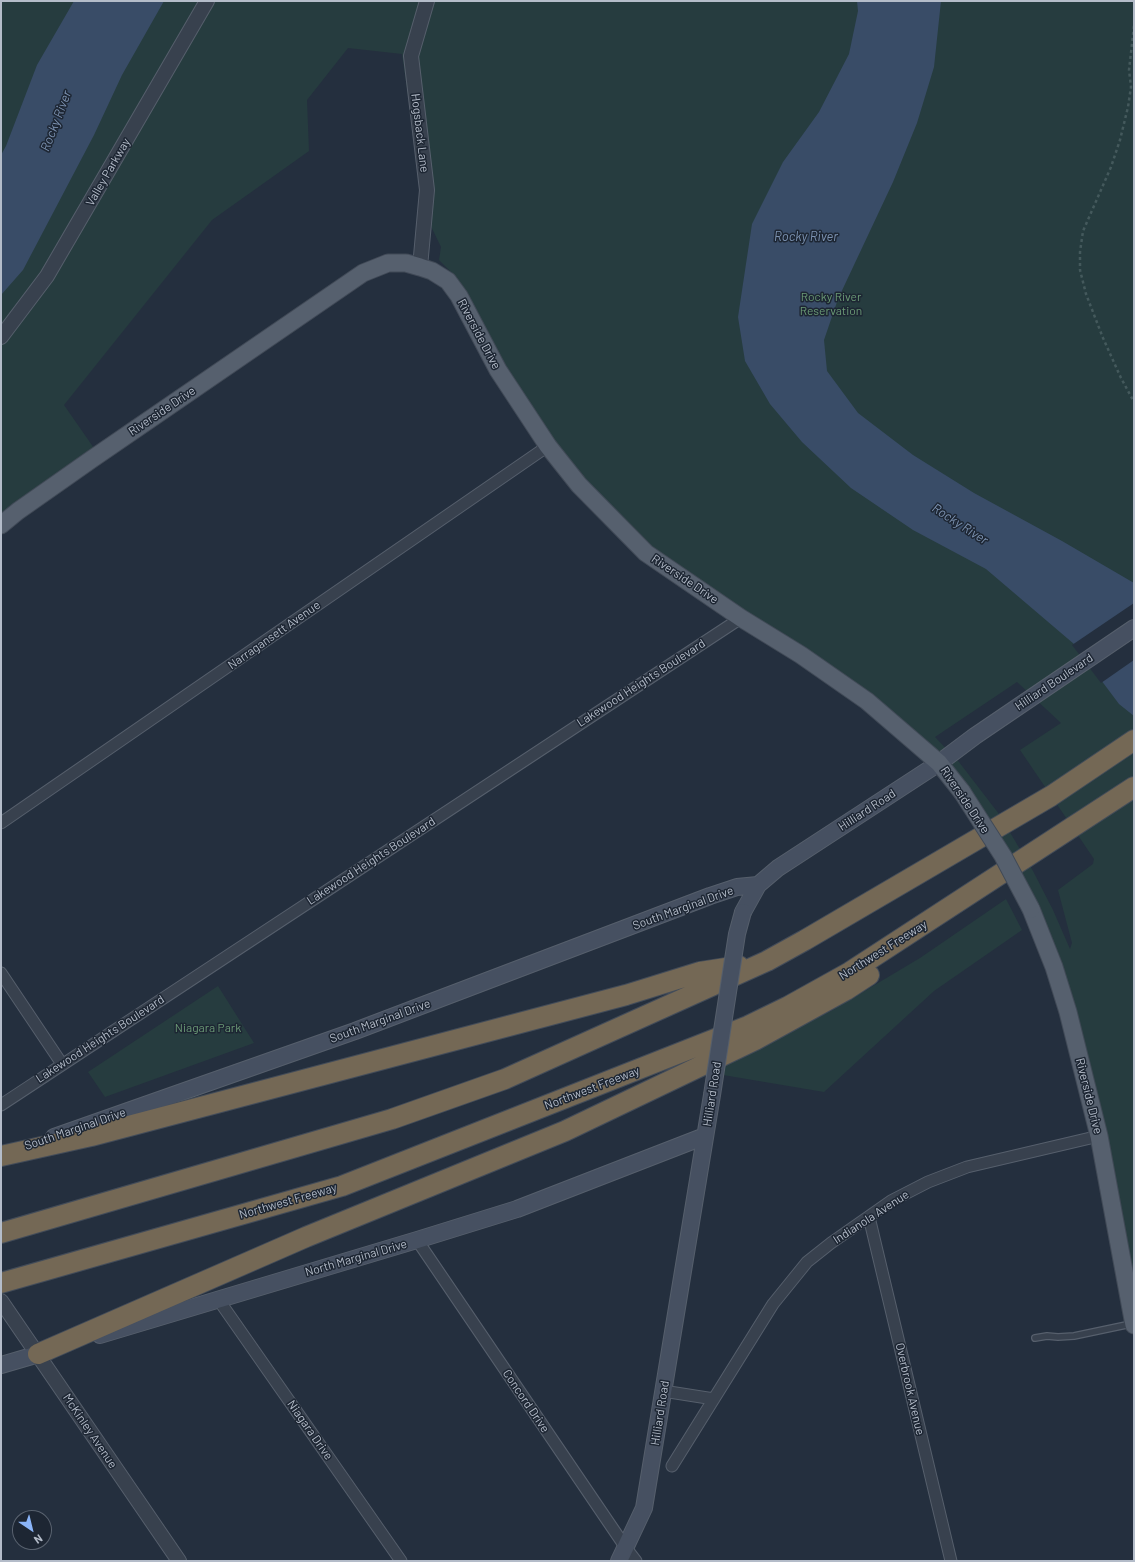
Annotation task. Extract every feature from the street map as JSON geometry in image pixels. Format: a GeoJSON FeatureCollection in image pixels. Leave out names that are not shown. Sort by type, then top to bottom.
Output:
{"type":"FeatureCollection","features":[{"type":"Feature","properties":{"kind":"highway"},"geometry":{"type":"LineString","coordinates":[[1,1233],[408,1114],[505,1079],[767,961],[1050,796],[1134,740]]}},
{"type":"Feature","properties":{"kind":"highway","name":"Northwest Freeway"},"geometry":{"type":"LineString","coordinates":[[1,1282],[342,1186],[748,1026],[787,1007],[850,972],[1072,829],[1134,787]]}},
{"type":"Feature","properties":{"kind":"highway"},"geometry":{"type":"LineString","coordinates":[[38,1354],[306,1237],[565,1131],[755,1040],[852,986],[924,937],[1043,847]]}},
{"type":"Feature","properties":{"kind":"highway"},"geometry":{"type":"LineString","coordinates":[[1,1156],[91,1136],[618,997],[700,972],[767,961]]}},
{"type":"Feature","properties":{"kind":"main road","name":"Riverside Drive"},"geometry":{"type":"LineString","coordinates":[[1,525],[18,511],[92,459],[363,273],[388,263],[406,263],[432,271],[448,281],[459,296],[498,370],[548,446],[579,485],[646,553],[741,618],[801,655],[867,700],[939,763],[962,792],[1003,856],[1031,909],[1054,967],[1068,1012],[1099,1136],[1134,1325]]}},
{"type":"Feature","properties":{"kind":"main road","name":"Hilliard Boulevard"},"geometry":{"type":"LineString","coordinates":[[975,736],[1134,628]]}},
{"type":"Feature","properties":{"kind":"main road","name":"Hilliard Road"},"geometry":{"type":"LineString","coordinates":[[623,1554],[644,1508],[712,1096],[737,934],[743,912],[758,885],[778,868],[939,763],[975,736]]}},
{"type":"Feature","properties":{"kind":"main road","name":"South Marginal Drive"},"geometry":{"type":"LineString","coordinates":[[1,1156],[363,1028],[710,896],[737,887],[758,885]]}},
{"type":"Feature","properties":{"kind":"main road","name":"North Marginal Drive"},"geometry":{"type":"LineString","coordinates":[[1,1365],[517,1209],[705,1136]]}},
{"type":"Feature","properties":{"kind":"street","name":"Valley Parkway"},"geometry":{"type":"LineString","coordinates":[[1,337],[47,276],[208,1]]}},
{"type":"Feature","properties":{"kind":"street","name":"Hogsback Lane"},"geometry":{"type":"LineString","coordinates":[[420,267],[427,190],[411,56],[427,1]]}},
{"type":"Feature","properties":{"kind":"street","name":"Narragansett Avenue"},"geometry":{"type":"LineString","coordinates":[[1,823],[548,446]]}},
{"type":"Feature","properties":{"kind":"street","name":"Lakewood Heights Boulevard"},"geometry":{"type":"LineString","coordinates":[[1,1105],[741,618]]}},
{"type":"Feature","properties":{"kind":"street"},"geometry":{"type":"LineString","coordinates":[[1,973],[62,1064]]}},
{"type":"Feature","properties":{"kind":"street","name":"Indianola Avenue"},"geometry":{"type":"LineString","coordinates":[[672,1466],[773,1304],[807,1262],[891,1201],[928,1182],[967,1167],[1099,1136]]}},
{"type":"Feature","properties":{"kind":"street","name":"Overbrook Avenue"},"geometry":{"type":"LineString","coordinates":[[869,1217],[951,1561]]}},
{"type":"Feature","properties":{"kind":"street","name":"Concord Drive"},"geometry":{"type":"LineString","coordinates":[[417,1240],[623,1554],[636,1561]]}},
{"type":"Feature","properties":{"kind":"street","name":"Niagara Drive"},"geometry":{"type":"LineString","coordinates":[[218,1299],[401,1561]]}},
{"type":"Feature","properties":{"kind":"street","name":"McKinley Avenue"},"geometry":{"type":"LineString","coordinates":[[1,1301],[178,1561]]}},
{"type":"Feature","properties":{"kind":"street"},"geometry":{"type":"LineString","coordinates":[[663,1391],[714,1399]]}},
{"type":"Feature","properties":{"kind":"lane"},"geometry":{"type":"LineString","coordinates":[[1035,1338],[1047,1336],[1074,1336],[1134,1325]]}},
{"type":"Feature","properties":{"kind":"path"},"geometry":{"type":"LineString","coordinates":[[1134,26],[1129,70],[1131,87],[1128,107],[1111,168],[1083,231],[1080,252],[1080,270],[1086,294],[1102,338],[1134,402]]}},
{"type":"Feature","properties":{"kind":"green space","name":"Rocky River Reservation"},"geometry":{"type":"Polygon","coordinates":[[[1,1],[1134,1],[1134,1297],[1069,1019],[1018,883],[916,743],[642,556],[512,388],[456,277],[439,260],[441,247],[425,214],[402,54],[348,48],[307,100],[309,151],[212,220],[64,405],[96,451],[1,524],[1,1]],[[1017,682],[935,737],[959,762],[999,814],[1033,871],[1053,910],[1070,949],[1072,943],[1058,890],[1093,864],[1094,859],[1020,750],[1061,723],[1017,682]]]}},
{"type":"Feature","properties":{"kind":"green space"},"geometry":{"type":"Polygon","coordinates":[[[1006,899],[1022,930],[934,991],[824,1092],[723,1075],[724,1063],[831,1011],[920,958],[1006,899]]]}},
{"type":"Feature","properties":{"kind":"green space","name":"Niagara Park"},"geometry":{"type":"Polygon","coordinates":[[[218,986],[254,1043],[105,1097],[88,1072],[218,986]]]}},
{"type":"Feature","properties":{"kind":"water","name":"Rocky River"},"geometry":{"type":"Polygon","coordinates":[[[74,1],[164,1],[122,75],[94,135],[23,270],[1,295],[1,155],[6,146],[37,65],[74,1]]]}},
{"type":"Feature","properties":{"kind":"water","name":"Rocky River"},"geometry":{"type":"Polygon","coordinates":[[[857,1],[941,1],[934,67],[917,123],[893,182],[838,299],[824,340],[827,371],[858,413],[913,455],[974,493],[1062,541],[1134,583],[1134,716],[1119,704],[1074,644],[986,569],[913,530],[851,488],[802,442],[770,404],[745,361],[738,317],[752,224],[783,162],[819,112],[849,54],[858,11],[857,1]]]}},
{"type":"Feature","properties":{"kind":"pier"},"geometry":{"type":"Polygon","coordinates":[[[1134,603],[1134,660],[1101,683],[1072,645],[1134,603]]]}}]}
